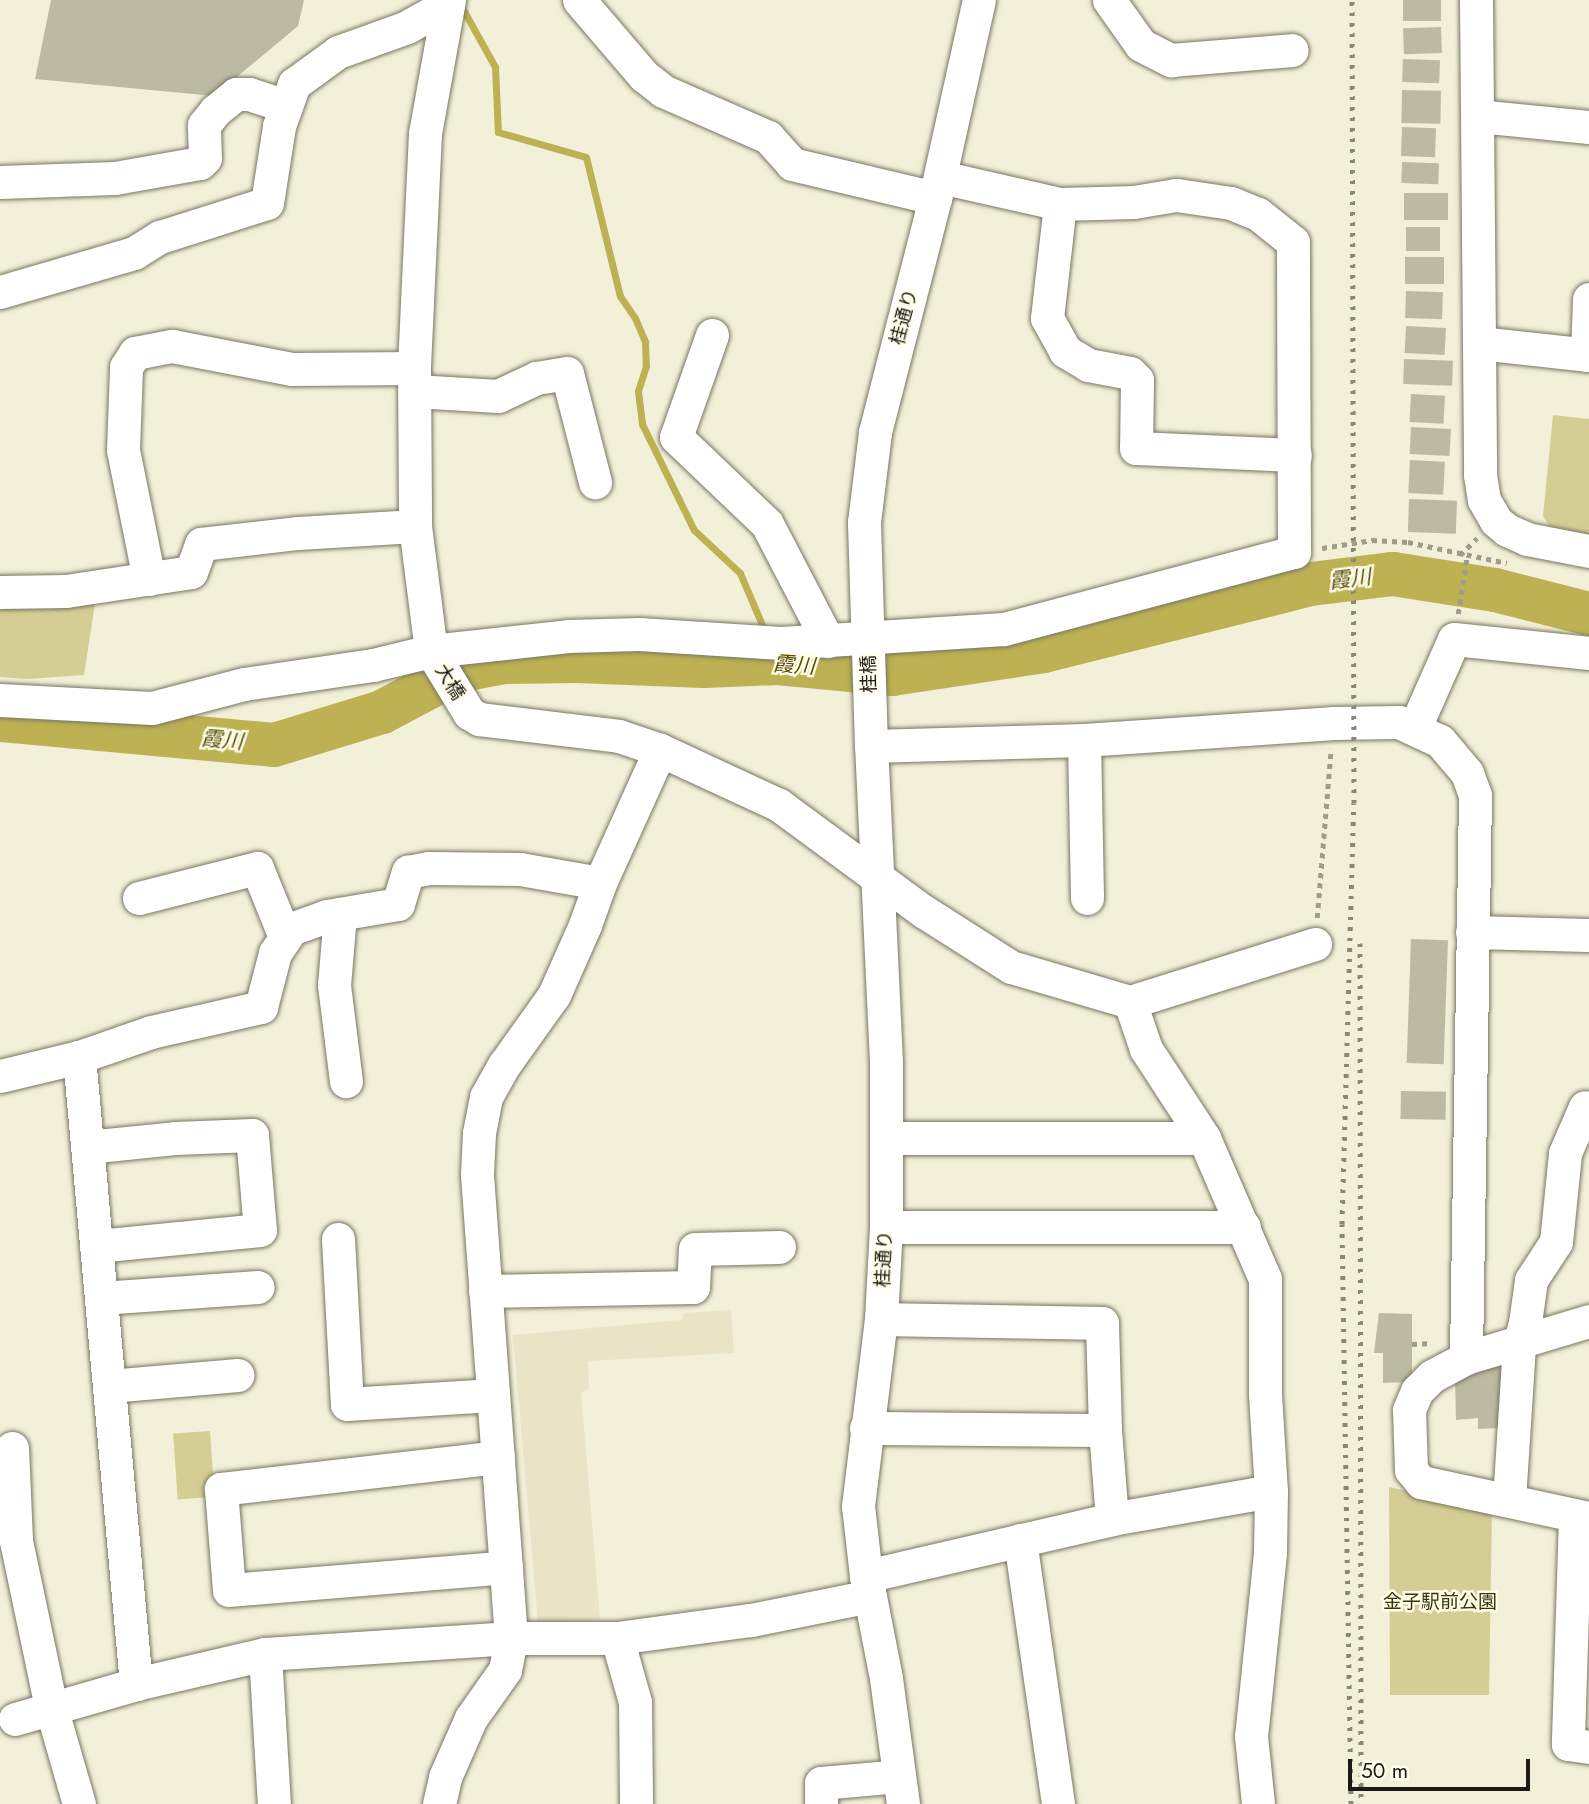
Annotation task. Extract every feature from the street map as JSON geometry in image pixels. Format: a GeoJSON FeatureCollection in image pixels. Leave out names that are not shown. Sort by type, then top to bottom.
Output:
{"type":"FeatureCollection","features":[{"type":"Feature","properties":{"kind":"street"},"geometry":{"type":"LineString","coordinates":[[0,699],[152,708],[244,684],[373,665],[431,651],[568,636],[639,634],[768,643],[1003,629],[1294,552],[1293,242],[1258,214],[1231,203],[1176,195],[1134,202],[1060,204],[938,188],[792,164],[768,136],[663,91],[644,76],[579,0]]}},
{"type":"Feature","properties":{"kind":"street","name":"桂通り"},"geometry":{"type":"LineString","coordinates":[[868,639],[864,533],[868,476],[875,432],[938,188],[979,0]]}},
{"type":"Feature","properties":{"kind":"street"},"geometry":{"type":"LineString","coordinates":[[1109,0],[1141,45],[1171,60],[1292,50]]}},
{"type":"Feature","properties":{"kind":"street"},"geometry":{"type":"LineString","coordinates":[[1476,0],[1480,475],[1489,512],[1507,530],[1527,539],[1589,551]]}},
{"type":"Feature","properties":{"kind":"street"},"geometry":{"type":"LineString","coordinates":[[0,292],[134,253],[160,237],[267,203],[279,127],[294,84],[338,52],[407,26],[449,2]]}},
{"type":"Feature","properties":{"kind":"street"},"geometry":{"type":"LineString","coordinates":[[431,651],[415,526],[414,380],[425,133],[449,2]]}},
{"type":"Feature","properties":{"kind":"street"},"geometry":{"type":"LineString","coordinates":[[0,182],[115,178],[200,163],[205,158],[204,125],[215,111],[236,94],[249,94],[286,106]]}},
{"type":"Feature","properties":{"kind":"street"},"geometry":{"type":"LineString","coordinates":[[1478,116],[1589,127]]}},
{"type":"Feature","properties":{"kind":"street"},"geometry":{"type":"LineString","coordinates":[[1060,204],[1047,318],[1065,351],[1088,365],[1130,373],[1137,380],[1136,448],[1295,454]]}},
{"type":"Feature","properties":{"kind":"street"},"geometry":{"type":"LineString","coordinates":[[1479,343],[1588,355],[1589,299]]}},
{"type":"Feature","properties":{"kind":"street"},"geometry":{"type":"LineString","coordinates":[[712,335],[676,437],[767,524],[828,641]]}},
{"type":"Feature","properties":{"kind":"street"},"geometry":{"type":"LineString","coordinates":[[149,579],[123,450],[126,368],[135,354],[172,346],[292,369],[414,380],[498,396],[536,378],[567,373],[595,482]]}},
{"type":"Feature","properties":{"kind":"street"},"geometry":{"type":"LineString","coordinates":[[0,592],[66,591],[191,572],[201,544],[298,533],[415,526]]}},
{"type":"Feature","properties":{"kind":"street","name":"桂橋"},"geometry":{"type":"LineString","coordinates":[[868,639],[870,708]]}},
{"type":"Feature","properties":{"kind":"street"},"geometry":{"type":"LineString","coordinates":[[1415,727],[1454,639],[1589,653]]}},
{"type":"Feature","properties":{"kind":"street","name":"大橋"},"geometry":{"type":"LineString","coordinates":[[431,651],[469,713],[479,719],[619,736],[660,750]]}},
{"type":"Feature","properties":{"kind":"street","name":"桂通り"},"geometry":{"type":"LineString","coordinates":[[870,708],[886,1062],[886,1227],[881,1319],[858,1506],[901,1790]]}},
{"type":"Feature","properties":{"kind":"street"},"geometry":{"type":"LineString","coordinates":[[871,746],[1084,740],[1334,723],[1399,722],[1415,727],[1440,741],[1467,773],[1475,795],[1466,1358]]}},
{"type":"Feature","properties":{"kind":"street"},"geometry":{"type":"LineString","coordinates":[[1084,740],[1087,898]]}},
{"type":"Feature","properties":{"kind":"street"},"geometry":{"type":"LineString","coordinates":[[439,1804],[445,1777],[471,1718],[506,1670],[511,1638],[477,1174],[479,1133],[486,1097],[503,1065],[554,995],[600,883],[660,750],[779,805],[877,878],[1012,967],[1130,1002],[1315,944]]}},
{"type":"Feature","properties":{"kind":"street"},"geometry":{"type":"LineString","coordinates":[[0,1076],[79,1057],[151,1032],[261,1007],[275,953],[291,929],[340,914],[398,904],[408,872],[428,868],[520,869],[600,883]]}},
{"type":"Feature","properties":{"kind":"street"},"geometry":{"type":"LineString","coordinates":[[139,898],[257,869],[285,937]]}},
{"type":"Feature","properties":{"kind":"street"},"geometry":{"type":"LineString","coordinates":[[340,914],[334,985],[346,1081]]}},
{"type":"Feature","properties":{"kind":"street"},"geometry":{"type":"LineString","coordinates":[[1472,932],[1589,935]]}},
{"type":"Feature","properties":{"kind":"street"},"geometry":{"type":"LineString","coordinates":[[1130,1002],[1146,1049],[1204,1138],[1265,1279],[1265,1394],[1271,1491],[1270,1553],[1251,1736],[1258,1804]]}},
{"type":"Feature","properties":{"kind":"street"},"geometry":{"type":"LineString","coordinates":[[79,1057],[136,1684]]}},
{"type":"Feature","properties":{"kind":"street"},"geometry":{"type":"LineString","coordinates":[[1509,1500],[1518,1344],[1531,1280],[1556,1242],[1565,1153],[1588,1106]]}},
{"type":"Feature","properties":{"kind":"street"},"geometry":{"type":"LineString","coordinates":[[87,1146],[175,1138],[252,1135],[260,1230],[96,1247]]}},
{"type":"Feature","properties":{"kind":"street"},"geometry":{"type":"LineString","coordinates":[[886,1138],[1204,1138]]}},
{"type":"Feature","properties":{"kind":"street"},"geometry":{"type":"LineString","coordinates":[[886,1227],[1244,1227]]}},
{"type":"Feature","properties":{"kind":"street"},"geometry":{"type":"LineString","coordinates":[[338,1239],[347,1404],[493,1395]]}},
{"type":"Feature","properties":{"kind":"street"},"geometry":{"type":"LineString","coordinates":[[485,1291],[693,1287],[695,1249],[779,1247]]}},
{"type":"Feature","properties":{"kind":"street"},"geometry":{"type":"LineString","coordinates":[[101,1298],[258,1287]]}},
{"type":"Feature","properties":{"kind":"street"},"geometry":{"type":"LineString","coordinates":[[881,1319],[1102,1323],[1105,1430],[1112,1519]]}},
{"type":"Feature","properties":{"kind":"street"},"geometry":{"type":"LineString","coordinates":[[1589,1321],[1466,1358],[1432,1376],[1417,1391],[1409,1410],[1411,1470],[1421,1482],[1582,1517],[1567,1744],[1589,1747]]}},
{"type":"Feature","properties":{"kind":"street"},"geometry":{"type":"LineString","coordinates":[[109,1386],[238,1375]]}},
{"type":"Feature","properties":{"kind":"street"},"geometry":{"type":"LineString","coordinates":[[866,1427],[1105,1430]]}},
{"type":"Feature","properties":{"kind":"street"},"geometry":{"type":"LineString","coordinates":[[12,1448],[16,1541],[51,1707],[79,1804]]}},
{"type":"Feature","properties":{"kind":"street"},"geometry":{"type":"LineString","coordinates":[[498,1457],[221,1489],[229,1590],[506,1567]]}},
{"type":"Feature","properties":{"kind":"street"},"geometry":{"type":"LineString","coordinates":[[15,1719],[136,1684],[265,1654],[511,1638],[617,1638],[751,1620],[1020,1540],[1112,1519],[1271,1491]]}},
{"type":"Feature","properties":{"kind":"street"},"geometry":{"type":"LineString","coordinates":[[1020,1540],[1058,1804]]}},
{"type":"Feature","properties":{"kind":"street"},"geometry":{"type":"LineString","coordinates":[[617,1638],[635,1702],[636,1804]]}},
{"type":"Feature","properties":{"kind":"street"},"geometry":{"type":"LineString","coordinates":[[265,1654],[274,1804]]}},
{"type":"Feature","properties":{"kind":"street"},"geometry":{"type":"LineString","coordinates":[[821,1804],[821,1783],[901,1790]]}},
{"type":"Feature","properties":{"kind":"path"},"geometry":{"type":"LineString","coordinates":[[1294,552],[1372,540],[1408,542],[1468,556],[1457,622]]}},
{"type":"Feature","properties":{"kind":"path"},"geometry":{"type":"LineString","coordinates":[[1315,944],[1334,723]]}},
{"type":"Feature","properties":{"kind":"shaded area"},"geometry":{"type":"Polygon","coordinates":[[[731,1310],[734,1353],[588,1361],[589,1389],[581,1392],[600,1619],[538,1624],[513,1335],[682,1320],[684,1313],[731,1310]]]}},
{"type":"Feature","properties":{"kind":"green space"},"geometry":{"type":"Polygon","coordinates":[[[1553,415],[1589,419],[1589,536],[1553,532],[1543,516],[1553,415]]]}},
{"type":"Feature","properties":{"kind":"green space"},"geometry":{"type":"Polygon","coordinates":[[[95,603],[84,675],[28,679],[0,677],[0,606],[95,603]]]}},
{"type":"Feature","properties":{"kind":"green space"},"geometry":{"type":"Polygon","coordinates":[[[210,1431],[215,1497],[178,1499],[173,1434],[210,1431]]]}},
{"type":"Feature","properties":{"kind":"green space","name":"金子駅前公園"},"geometry":{"type":"Polygon","coordinates":[[[1389,1487],[1492,1509],[1489,1695],[1390,1695],[1389,1487]]]}},
{"type":"Feature","properties":{"kind":"building"},"geometry":{"type":"Polygon","coordinates":[[[51,0],[304,0],[298,26],[214,96],[35,79],[51,0]]]}},
{"type":"Feature","properties":{"kind":"building"},"geometry":{"type":"Polygon","coordinates":[[[1403,0],[1441,0],[1441,21],[1403,21],[1403,0]]]}},
{"type":"Feature","properties":{"kind":"building"},"geometry":{"type":"Polygon","coordinates":[[[1441,27],[1442,53],[1404,54],[1403,28],[1441,27]]]}},
{"type":"Feature","properties":{"kind":"building"},"geometry":{"type":"Polygon","coordinates":[[[1403,59],[1440,60],[1439,83],[1402,82],[1403,59]]]}},
{"type":"Feature","properties":{"kind":"building"},"geometry":{"type":"Polygon","coordinates":[[[1402,90],[1441,91],[1440,124],[1401,123],[1402,90]]]}},
{"type":"Feature","properties":{"kind":"building"},"geometry":{"type":"Polygon","coordinates":[[[1402,127],[1436,128],[1435,157],[1401,156],[1402,127]]]}},
{"type":"Feature","properties":{"kind":"building"},"geometry":{"type":"Polygon","coordinates":[[[1402,162],[1439,163],[1438,184],[1401,183],[1402,162]]]}},
{"type":"Feature","properties":{"kind":"building"},"geometry":{"type":"Polygon","coordinates":[[[1404,193],[1448,193],[1448,220],[1404,220],[1404,193]]]}},
{"type":"Feature","properties":{"kind":"building"},"geometry":{"type":"Polygon","coordinates":[[[1406,227],[1440,227],[1440,251],[1406,251],[1406,227]]]}},
{"type":"Feature","properties":{"kind":"building"},"geometry":{"type":"Polygon","coordinates":[[[1405,257],[1444,257],[1444,284],[1405,284],[1405,257]]]}},
{"type":"Feature","properties":{"kind":"building"},"geometry":{"type":"Polygon","coordinates":[[[1406,291],[1443,292],[1442,319],[1405,318],[1406,291]]]}},
{"type":"Feature","properties":{"kind":"building"},"geometry":{"type":"Polygon","coordinates":[[[1406,326],[1446,328],[1445,355],[1405,353],[1406,326]]]}},
{"type":"Feature","properties":{"kind":"building"},"geometry":{"type":"Polygon","coordinates":[[[1404,359],[1453,361],[1452,386],[1403,384],[1404,359]]]}},
{"type":"Feature","properties":{"kind":"building"},"geometry":{"type":"Polygon","coordinates":[[[1411,394],[1445,396],[1443,424],[1410,422],[1411,394]]]}},
{"type":"Feature","properties":{"kind":"building"},"geometry":{"type":"Polygon","coordinates":[[[1411,427],[1451,429],[1450,456],[1410,454],[1411,427]]]}},
{"type":"Feature","properties":{"kind":"building"},"geometry":{"type":"Polygon","coordinates":[[[1410,460],[1445,462],[1443,495],[1408,493],[1410,460]]]}},
{"type":"Feature","properties":{"kind":"building"},"geometry":{"type":"Polygon","coordinates":[[[1409,499],[1457,501],[1456,534],[1408,532],[1409,499]]]}},
{"type":"Feature","properties":{"kind":"building"},"geometry":{"type":"Polygon","coordinates":[[[1411,939],[1448,940],[1444,1064],[1407,1063],[1411,939]]]}},
{"type":"Feature","properties":{"kind":"building"},"geometry":{"type":"Polygon","coordinates":[[[1401,1091],[1446,1092],[1446,1120],[1401,1119],[1401,1091]]]}},
{"type":"Feature","properties":{"kind":"building"},"geometry":{"type":"Polygon","coordinates":[[[1379,1313],[1412,1314],[1412,1382],[1383,1383],[1383,1353],[1374,1353],[1379,1313]]]}},
{"type":"Feature","properties":{"kind":"building"},"geometry":{"type":"Polygon","coordinates":[[[1500,1363],[1504,1421],[1500,1428],[1478,1429],[1478,1418],[1456,1420],[1455,1377],[1500,1363]]]}},
{"type":"Feature","properties":{"kind":"waterway"},"geometry":{"type":"LineString","coordinates":[[460,4],[495,67],[498,132],[586,157],[620,296],[635,318],[645,342],[646,366],[638,391],[642,424],[694,530],[740,573],[765,632]]}},
{"type":"Feature","properties":{"kind":"waterway","name":"霞川"},"geometry":{"type":"LineString","coordinates":[[0,720],[274,745],[382,712],[461,670],[505,662],[577,661],[704,666],[778,663],[892,674],[1044,651],[1311,584],[1393,574],[1495,590],[1589,614]]}},
{"type":"Feature","properties":{"kind":"railway"},"geometry":{"type":"LineString","coordinates":[[1351,1804],[1342,1224],[1354,803],[1352,0]]}},
{"type":"Feature","properties":{"kind":"railway"},"geometry":{"type":"LineString","coordinates":[[1360,943],[1361,1804]]}}]}
